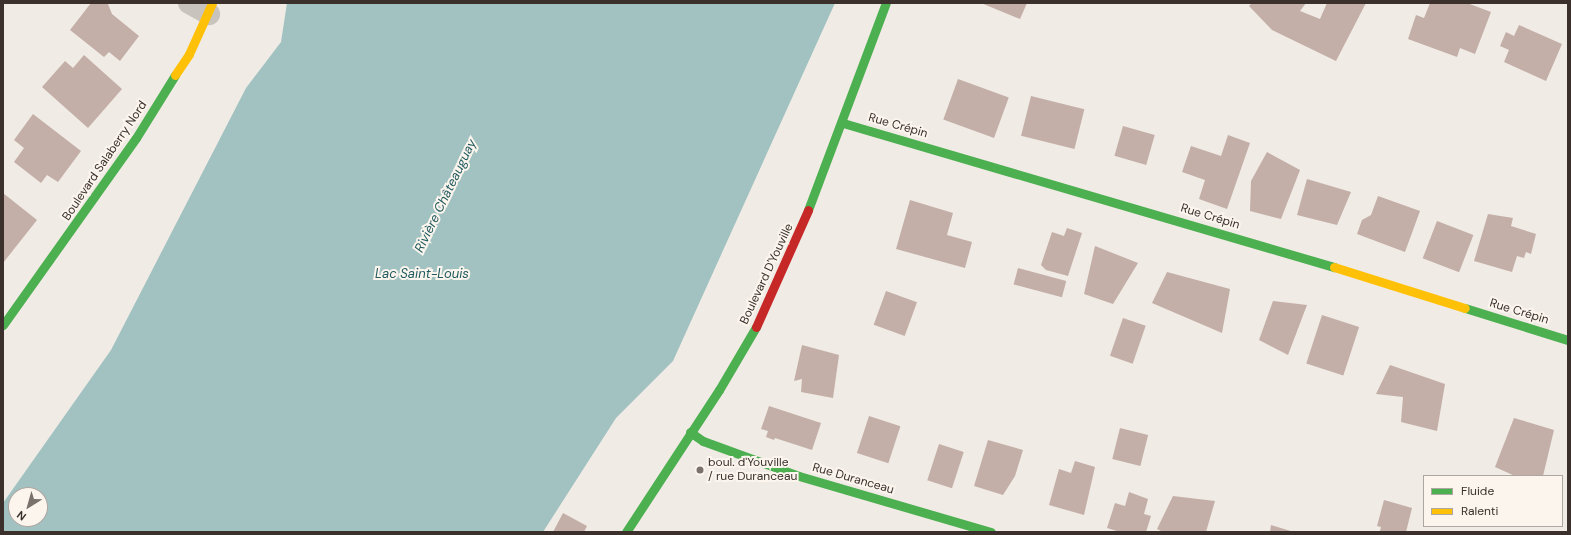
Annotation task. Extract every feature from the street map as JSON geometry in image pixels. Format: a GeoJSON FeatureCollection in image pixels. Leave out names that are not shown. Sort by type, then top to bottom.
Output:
{"type":"FeatureCollection","features":[{"type":"Feature","properties":{"kind":"street"},"geometry":{"type":"LineString","coordinates":[[189,3],[210,8]]}},
{"type":"Feature","properties":{"kind":"street","name":"Boulevard D'Youville"},"geometry":{"type":"LineString","coordinates":[[626,532],[690,432],[719,390],[762,317],[799,234],[843,123],[886,3]]}},
{"type":"Feature","properties":{"kind":"street","name":"Boulevard Salaberry Nord"},"geometry":{"type":"LineString","coordinates":[[3,325],[136,138],[186,59],[210,8]]}},
{"type":"Feature","properties":{"kind":"street","name":"Rue Crépin"},"geometry":{"type":"LineString","coordinates":[[843,123],[1301,257],[1568,340]]}},
{"type":"Feature","properties":{"kind":"street","name":"Rue Duranceau"},"geometry":{"type":"LineString","coordinates":[[690,432],[703,441],[799,476],[991,532]]}},
{"type":"Feature","properties":{"kind":"water","name":"Lac Saint-Louis"},"geometry":{"type":"Polygon","coordinates":[[[287,3],[835,3],[673,361],[616,418],[543,532],[3,532],[3,503],[8,496],[8,527],[48,527],[48,487],[14,487],[111,350],[246,88],[281,42],[287,3]]]}},
{"type":"Feature","properties":{"kind":"building"},"geometry":{"type":"Polygon","coordinates":[[[91,3],[108,4],[112,14],[139,36],[120,61],[109,52],[104,57],[70,30],[91,3]]]}},
{"type":"Feature","properties":{"kind":"building"},"geometry":{"type":"Polygon","coordinates":[[[981,3],[1027,3],[1020,19],[981,3]]]}},
{"type":"Feature","properties":{"kind":"building"},"geometry":{"type":"Polygon","coordinates":[[[1252,3],[1306,3],[1300,11],[1320,19],[1327,3],[1366,3],[1336,61],[1272,30],[1249,6],[1252,3]]]}},
{"type":"Feature","properties":{"kind":"building"},"geometry":{"type":"Polygon","coordinates":[[[1430,3],[1467,3],[1491,12],[1475,54],[1460,48],[1457,57],[1408,39],[1416,15],[1424,18],[1430,3]]]}},
{"type":"Feature","properties":{"kind":"building"},"geometry":{"type":"Polygon","coordinates":[[[1519,25],[1562,44],[1546,81],[1504,62],[1509,50],[1500,46],[1506,32],[1514,36],[1519,25]]]}},
{"type":"Feature","properties":{"kind":"building"},"geometry":{"type":"Polygon","coordinates":[[[84,55],[122,89],[88,128],[42,87],[65,61],[73,68],[84,55]]]}},
{"type":"Feature","properties":{"kind":"building"},"geometry":{"type":"Polygon","coordinates":[[[958,79],[1009,97],[994,138],[943,119],[958,79]]]}},
{"type":"Feature","properties":{"kind":"building"},"geometry":{"type":"Polygon","coordinates":[[[1031,96],[1084,109],[1074,149],[1021,136],[1031,96]]]}},
{"type":"Feature","properties":{"kind":"building"},"geometry":{"type":"Polygon","coordinates":[[[33,114],[81,151],[58,182],[47,175],[41,183],[14,162],[24,148],[14,140],[33,114]]]}},
{"type":"Feature","properties":{"kind":"building"},"geometry":{"type":"Polygon","coordinates":[[[1123,126],[1155,135],[1146,165],[1114,156],[1123,126]]]}},
{"type":"Feature","properties":{"kind":"building"},"geometry":{"type":"Polygon","coordinates":[[[1228,135],[1250,143],[1227,209],[1199,199],[1205,180],[1182,172],[1191,146],[1221,156],[1228,135]]]}},
{"type":"Feature","properties":{"kind":"building"},"geometry":{"type":"Polygon","coordinates":[[[1267,152],[1300,170],[1281,219],[1250,211],[1251,181],[1267,152]]]}},
{"type":"Feature","properties":{"kind":"building"},"geometry":{"type":"Polygon","coordinates":[[[1307,179],[1351,192],[1337,225],[1297,215],[1307,179]]]}},
{"type":"Feature","properties":{"kind":"building"},"geometry":{"type":"Polygon","coordinates":[[[3,193],[37,220],[3,263],[3,193]]]}},
{"type":"Feature","properties":{"kind":"building"},"geometry":{"type":"Polygon","coordinates":[[[1378,196],[1420,211],[1405,252],[1357,234],[1362,220],[1371,215],[1378,196]]]}},
{"type":"Feature","properties":{"kind":"building"},"geometry":{"type":"Polygon","coordinates":[[[910,200],[953,213],[947,235],[972,242],[965,268],[896,249],[910,200]]]}},
{"type":"Feature","properties":{"kind":"building"},"geometry":{"type":"Polygon","coordinates":[[[1488,214],[1513,218],[1511,226],[1536,234],[1531,254],[1526,252],[1524,258],[1517,256],[1512,272],[1474,261],[1488,214]]]}},
{"type":"Feature","properties":{"kind":"building"},"geometry":{"type":"Polygon","coordinates":[[[1437,221],[1473,235],[1459,272],[1423,258],[1437,221]]]}},
{"type":"Feature","properties":{"kind":"building"},"geometry":{"type":"Polygon","coordinates":[[[1067,228],[1082,233],[1068,276],[1046,270],[1041,265],[1052,232],[1064,236],[1067,228]]]}},
{"type":"Feature","properties":{"kind":"building"},"geometry":{"type":"Polygon","coordinates":[[[1095,246],[1138,263],[1113,304],[1084,294],[1095,246]]]}},
{"type":"Feature","properties":{"kind":"building"},"geometry":{"type":"Polygon","coordinates":[[[1018,268],[1066,281],[1062,297],[1014,284],[1018,268]]]}},
{"type":"Feature","properties":{"kind":"building"},"geometry":{"type":"Polygon","coordinates":[[[1167,272],[1230,289],[1222,333],[1152,303],[1167,272]]]}},
{"type":"Feature","properties":{"kind":"building"},"geometry":{"type":"Polygon","coordinates":[[[886,291],[917,302],[905,336],[874,325],[886,291]]]}},
{"type":"Feature","properties":{"kind":"building"},"geometry":{"type":"Polygon","coordinates":[[[1273,301],[1307,305],[1288,355],[1259,340],[1273,301]]]}},
{"type":"Feature","properties":{"kind":"building"},"geometry":{"type":"Polygon","coordinates":[[[1322,315],[1359,327],[1343,376],[1306,364],[1322,315]]]}},
{"type":"Feature","properties":{"kind":"building"},"geometry":{"type":"Polygon","coordinates":[[[1123,318],[1146,326],[1133,364],[1110,356],[1123,318]]]}},
{"type":"Feature","properties":{"kind":"building"},"geometry":{"type":"Polygon","coordinates":[[[802,345],[839,355],[833,398],[801,392],[802,379],[794,381],[802,345]]]}},
{"type":"Feature","properties":{"kind":"building"},"geometry":{"type":"Polygon","coordinates":[[[1390,365],[1445,384],[1437,431],[1401,422],[1403,397],[1376,394],[1390,365]]]}},
{"type":"Feature","properties":{"kind":"building"},"geometry":{"type":"Polygon","coordinates":[[[769,406],[821,423],[812,450],[775,438],[774,440],[766,437],[768,431],[761,429],[769,406]]]}},
{"type":"Feature","properties":{"kind":"building"},"geometry":{"type":"Polygon","coordinates":[[[869,416],[900,426],[888,463],[857,453],[869,416]]]}},
{"type":"Feature","properties":{"kind":"building"},"geometry":{"type":"Polygon","coordinates":[[[1514,418],[1554,430],[1543,475],[1513,475],[1495,467],[1514,418]]]}},
{"type":"Feature","properties":{"kind":"building"},"geometry":{"type":"Polygon","coordinates":[[[1120,428],[1148,435],[1140,466],[1112,459],[1120,428]]]}},
{"type":"Feature","properties":{"kind":"building"},"geometry":{"type":"Polygon","coordinates":[[[988,440],[1023,450],[1015,476],[1003,495],[974,486],[988,440]]]}},
{"type":"Feature","properties":{"kind":"building"},"geometry":{"type":"Polygon","coordinates":[[[939,444],[964,452],[952,488],[927,480],[939,444]]]}},
{"type":"Feature","properties":{"kind":"building"},"geometry":{"type":"Polygon","coordinates":[[[1075,461],[1095,467],[1084,515],[1049,505],[1059,469],[1071,473],[1075,461]]]}},
{"type":"Feature","properties":{"kind":"building"},"geometry":{"type":"Polygon","coordinates":[[[1129,492],[1148,499],[1144,514],[1151,516],[1146,532],[1120,532],[1107,528],[1115,503],[1125,506],[1129,492]]]}},
{"type":"Feature","properties":{"kind":"building"},"geometry":{"type":"Polygon","coordinates":[[[1173,496],[1215,501],[1206,532],[1163,532],[1157,529],[1173,496]]]}},
{"type":"Feature","properties":{"kind":"building"},"geometry":{"type":"Polygon","coordinates":[[[1384,500],[1412,508],[1406,532],[1380,531],[1381,527],[1377,526],[1384,500]]]}},
{"type":"Feature","properties":{"kind":"building"},"geometry":{"type":"Polygon","coordinates":[[[563,513],[587,526],[584,532],[553,532],[563,513]]]}},
{"type":"Feature","properties":{"kind":"building"},"geometry":{"type":"Polygon","coordinates":[[[1271,525],[1294,532],[1270,532],[1271,525]]]}},
{"type":"Feature","properties":{"kind":"traffic: fast"},"geometry":{"type":"LineString","coordinates":[[808,210],[886,3]]}},
{"type":"Feature","properties":{"kind":"traffic: fast"},"geometry":{"type":"LineString","coordinates":[[3,325],[136,138],[175,75]]}},
{"type":"Feature","properties":{"kind":"traffic: fast"},"geometry":{"type":"LineString","coordinates":[[843,123],[1334,267]]}},
{"type":"Feature","properties":{"kind":"traffic: fast"},"geometry":{"type":"LineString","coordinates":[[1465,308],[1568,340]]}},
{"type":"Feature","properties":{"kind":"traffic: fast"},"geometry":{"type":"LineString","coordinates":[[626,532],[719,390],[756,327]]}},
{"type":"Feature","properties":{"kind":"traffic: fast"},"geometry":{"type":"LineString","coordinates":[[690,432],[703,441],[799,476],[991,532]]}},
{"type":"Feature","properties":{"kind":"traffic: slow"},"geometry":{"type":"LineString","coordinates":[[175,75],[189,54],[212,3]]}},
{"type":"Feature","properties":{"kind":"traffic: slow"},"geometry":{"type":"LineString","coordinates":[[1334,267],[1465,308]]}},
{"type":"Feature","properties":{"kind":"traffic: jam"},"geometry":{"type":"LineString","coordinates":[[756,327],[808,210]]}},
{"type":"Feature","properties":{"kind":"place","name":"boul. d'Youville / rue Duranceau"},"geometry":{"type":"Point","coordinates":[700,470]}},
{"type":"Feature","properties":{"kind":"water label","name":"Rivière Châteauguay"},"geometry":{"type":"Point","coordinates":[446,196]}}]}
